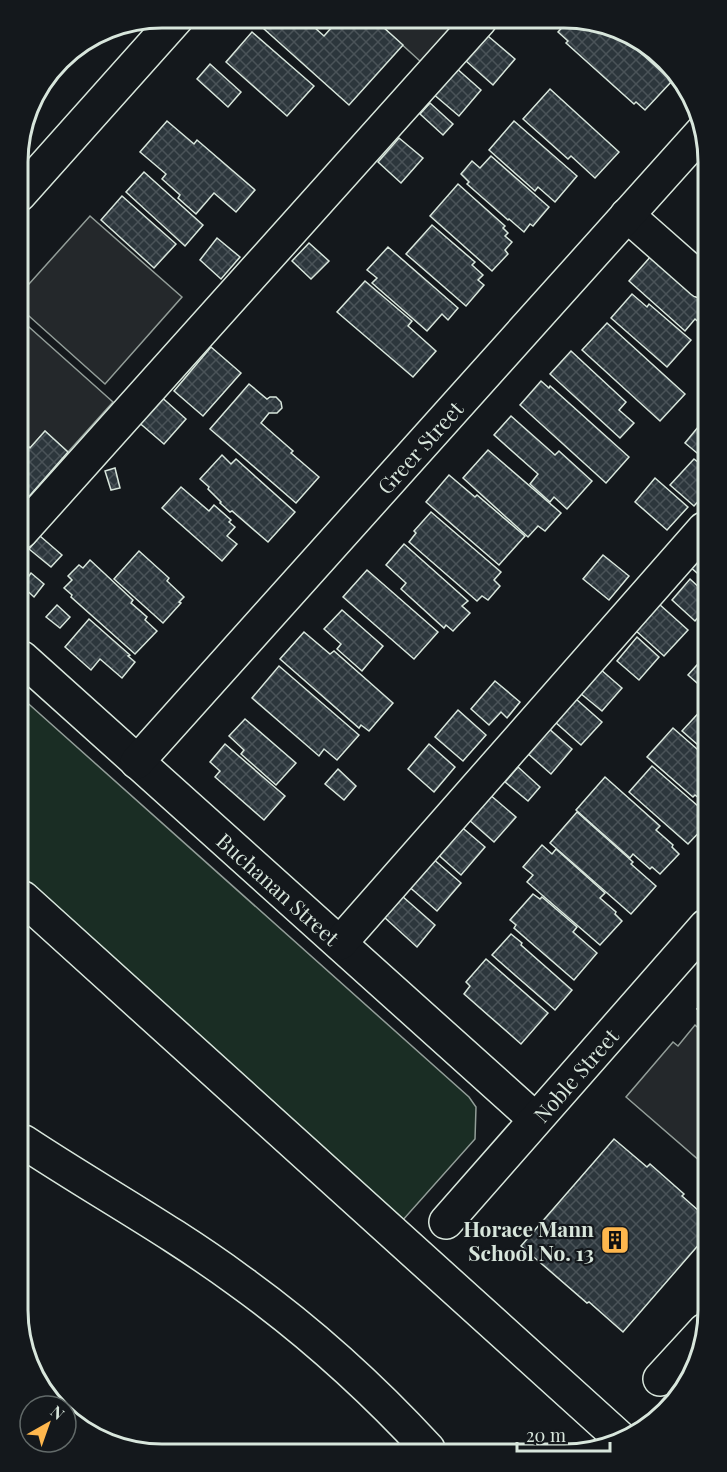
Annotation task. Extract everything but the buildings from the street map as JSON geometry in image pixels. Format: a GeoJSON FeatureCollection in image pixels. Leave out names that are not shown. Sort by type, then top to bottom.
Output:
{"type":"FeatureCollection","features":[{"type":"Feature","properties":{"kind":"main road"},"geometry":{"type":"LineString","coordinates":[[29,185],[168,28]]}},
{"type":"Feature","properties":{"kind":"main road"},"geometry":{"type":"LineString","coordinates":[[29,522],[473,28]]}},
{"type":"Feature","properties":{"kind":"main road","name":"Greer Street"},"geometry":{"type":"LineString","coordinates":[[137,762],[696,138]]}},
{"type":"Feature","properties":{"kind":"main road"},"geometry":{"type":"LineString","coordinates":[[627,215],[698,277]]}},
{"type":"Feature","properties":{"kind":"main road"},"geometry":{"type":"LineString","coordinates":[[340,944],[698,536]]}},
{"type":"Feature","properties":{"kind":"main road","name":"Buchanan Street"},"geometry":{"type":"LineString","coordinates":[[29,664],[535,1119]]}},
{"type":"Feature","properties":{"kind":"main road"},"geometry":{"type":"LineString","coordinates":[[29,903],[615,1433]]}},
{"type":"Feature","properties":{"kind":"main road","name":"Noble Street"},"geometry":{"type":"LineString","coordinates":[[446,1222],[698,935]]}},
{"type":"Feature","properties":{"kind":"main road"},"geometry":{"type":"LineString","coordinates":[[29,1145],[196,1250],[279,1310],[365,1383],[423,1444]]}},
{"type":"Feature","properties":{"kind":"main road"},"geometry":{"type":"LineString","coordinates":[[660,1379],[694,1342]]}},
{"type":"Feature","properties":{"kind":"green space"},"geometry":{"type":"Polygon","coordinates":[[[29,704],[469,1097],[476,1107],[475,1139],[402,1221],[64,918],[29,882],[29,704]]]}},
{"type":"Feature","properties":{"kind":"shaded area"},"geometry":{"type":"Polygon","coordinates":[[[384,28],[452,28],[421,62],[384,28]]]}},
{"type":"Feature","properties":{"kind":"shaded area"},"geometry":{"type":"Polygon","coordinates":[[[90,216],[182,297],[105,384],[29,316],[29,284],[90,216]]]}},
{"type":"Feature","properties":{"kind":"shaded area"},"geometry":{"type":"Polygon","coordinates":[[[29,327],[113,402],[68,452],[45,431],[30,448],[29,327]]]}},
{"type":"Feature","properties":{"kind":"shaded area"},"geometry":{"type":"Polygon","coordinates":[[[695,1025],[698,1028],[698,1159],[626,1097],[673,1042],[678,1046],[695,1025]]]}},
{"type":"Feature","properties":{"kind":"place","name":"Horace Mann School No. 13"},"geometry":{"type":"Point","coordinates":[615,1240]}}]}
